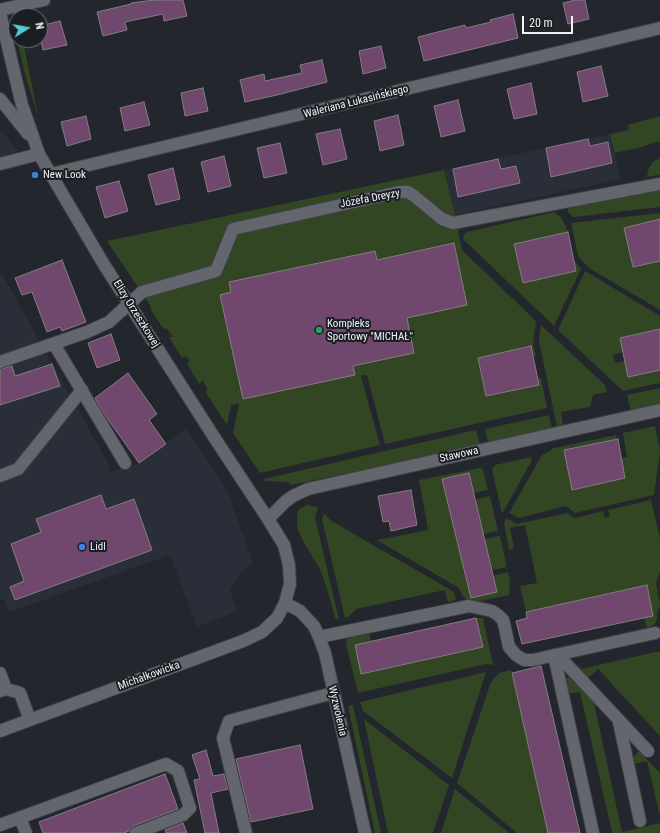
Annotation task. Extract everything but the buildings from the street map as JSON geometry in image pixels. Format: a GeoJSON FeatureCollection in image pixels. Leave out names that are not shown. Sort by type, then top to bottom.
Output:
{"type":"FeatureCollection","features":[{"type":"Feature","properties":{"kind":"street"},"geometry":{"type":"LineString","coordinates":[[0,12],[44,0]]}},
{"type":"Feature","properties":{"kind":"street","name":"Elizy Orzeszkowej"},"geometry":{"type":"LineString","coordinates":[[0,12],[22,105],[39,154],[130,304],[284,545],[289,565],[290,584],[285,603]]}},
{"type":"Feature","properties":{"kind":"street","name":"Waleriana Łukasińskiego"},"geometry":{"type":"LineString","coordinates":[[51,174],[660,28]]}},
{"type":"Feature","properties":{"kind":"street"},"geometry":{"type":"LineString","coordinates":[[0,99],[34,141]]}},
{"type":"Feature","properties":{"kind":"street"},"geometry":{"type":"LineString","coordinates":[[0,164],[39,154]]}},
{"type":"Feature","properties":{"kind":"street","name":"Józefa Dreyzy"},"geometry":{"type":"LineString","coordinates":[[0,362],[87,332],[109,322],[142,292],[216,271],[233,229],[399,192],[408,192],[414,195],[442,219],[453,223],[660,184]]}},
{"type":"Feature","properties":{"kind":"street"},"geometry":{"type":"LineString","coordinates":[[54,344],[126,463]]}},
{"type":"Feature","properties":{"kind":"street"},"geometry":{"type":"LineString","coordinates":[[0,476],[18,470],[82,390]]}},
{"type":"Feature","properties":{"kind":"street","name":"Stawowa"},"geometry":{"type":"LineString","coordinates":[[268,519],[286,501],[308,489],[660,410]]}},
{"type":"Feature","properties":{"kind":"street","name":"Wyzwolenia"},"geometry":{"type":"LineString","coordinates":[[285,603],[300,611],[314,626],[325,653],[365,833]]}},
{"type":"Feature","properties":{"kind":"street","name":"Michałkowicka"},"geometry":{"type":"LineString","coordinates":[[0,731],[243,641],[262,632],[277,618],[285,603]]}},
{"type":"Feature","properties":{"kind":"street"},"geometry":{"type":"LineString","coordinates":[[319,637],[469,606],[492,611],[498,615],[505,628],[509,647],[516,655],[524,660],[533,660],[655,633]]}},
{"type":"Feature","properties":{"kind":"street"},"geometry":{"type":"LineString","coordinates":[[556,655],[648,752]]}},
{"type":"Feature","properties":{"kind":"street"},"geometry":{"type":"LineString","coordinates":[[556,655],[593,833]]}},
{"type":"Feature","properties":{"kind":"street"},"geometry":{"type":"LineString","coordinates":[[0,673],[3,690],[20,693],[30,720]]}},
{"type":"Feature","properties":{"kind":"street"},"geometry":{"type":"LineString","coordinates":[[246,833],[223,738],[229,720],[333,693]]}},
{"type":"Feature","properties":{"kind":"street"},"geometry":{"type":"LineString","coordinates":[[619,720],[640,821]]}},
{"type":"Feature","properties":{"kind":"street"},"geometry":{"type":"LineString","coordinates":[[0,826],[166,764],[178,771],[190,808],[183,815],[157,829],[136,833]]}},
{"type":"Feature","properties":{"kind":"street"},"geometry":{"type":"LineString","coordinates":[[20,818],[26,833]]}},
{"type":"Feature","properties":{"kind":"shaded area"},"geometry":{"type":"Polygon","coordinates":[[[0,129],[18,151],[0,157],[0,129]]]}},
{"type":"Feature","properties":{"kind":"shaded area"},"geometry":{"type":"Polygon","coordinates":[[[610,134],[621,179],[455,215],[444,170],[610,134]]]}},
{"type":"Feature","properties":{"kind":"shaded area"},"geometry":{"type":"Polygon","coordinates":[[[0,274],[2,274],[107,461],[111,472],[139,463],[186,429],[227,490],[253,563],[241,572],[230,590],[238,611],[197,627],[170,555],[9,612],[4,599],[0,600],[0,274]]]}},
{"type":"Feature","properties":{"kind":"green space"},"geometry":{"type":"Polygon","coordinates":[[[19,48],[25,48],[38,116],[26,78],[19,48]]]}},
{"type":"Feature","properties":{"kind":"green space"},"geometry":{"type":"Polygon","coordinates":[[[660,116],[660,142],[615,153],[610,134],[629,130],[628,125],[660,116]]]}},
{"type":"Feature","properties":{"kind":"green space"},"geometry":{"type":"Polygon","coordinates":[[[660,158],[660,175],[647,177],[648,170],[653,162],[660,158]]]}},
{"type":"Feature","properties":{"kind":"green space"},"geometry":{"type":"Polygon","coordinates":[[[444,170],[462,250],[536,321],[533,344],[536,356],[533,357],[530,346],[478,358],[486,396],[539,385],[538,378],[541,378],[547,408],[385,444],[367,375],[364,375],[361,376],[380,445],[260,473],[233,433],[239,404],[231,405],[227,425],[206,393],[207,388],[202,380],[200,385],[187,364],[190,362],[186,356],[182,358],[169,337],[173,337],[167,329],[163,328],[151,310],[150,305],[107,241],[444,170]]]}},
{"type":"Feature","properties":{"kind":"green space"},"geometry":{"type":"Polygon","coordinates":[[[660,189],[660,207],[574,217],[569,214],[567,205],[660,189]]]}},
{"type":"Feature","properties":{"kind":"green space"},"geometry":{"type":"Polygon","coordinates":[[[554,212],[561,217],[568,232],[514,245],[523,283],[576,271],[574,260],[581,269],[554,326],[463,238],[464,234],[467,232],[554,212]]]}},
{"type":"Feature","properties":{"kind":"green space"},"geometry":{"type":"Polygon","coordinates":[[[660,213],[660,310],[589,268],[578,256],[571,223],[660,213]]]}},
{"type":"Feature","properties":{"kind":"green space"},"geometry":{"type":"Polygon","coordinates":[[[585,271],[660,316],[660,329],[620,338],[623,352],[613,355],[615,363],[625,361],[660,370],[660,383],[623,391],[558,330],[585,271]]]}},
{"type":"Feature","properties":{"kind":"green space"},"geometry":{"type":"Polygon","coordinates":[[[541,325],[605,385],[607,392],[593,395],[590,407],[561,412],[563,426],[557,427],[539,341],[541,325]]]}},
{"type":"Feature","properties":{"kind":"green space"},"geometry":{"type":"Polygon","coordinates":[[[660,388],[660,405],[633,411],[630,408],[627,395],[660,388]]]}},
{"type":"Feature","properties":{"kind":"green space"},"geometry":{"type":"Polygon","coordinates":[[[549,415],[552,429],[488,443],[485,429],[549,415]]]}},
{"type":"Feature","properties":{"kind":"green space"},"geometry":{"type":"Polygon","coordinates":[[[655,426],[660,451],[654,495],[575,513],[566,506],[519,518],[509,513],[542,455],[554,448],[616,435],[617,439],[564,450],[572,490],[625,478],[621,458],[627,457],[623,433],[655,426]]]}},
{"type":"Feature","properties":{"kind":"green space"},"geometry":{"type":"Polygon","coordinates":[[[476,430],[480,445],[291,485],[288,482],[265,481],[264,479],[476,430]]]}},
{"type":"Feature","properties":{"kind":"green space"},"geometry":{"type":"Polygon","coordinates":[[[531,457],[532,460],[502,514],[492,469],[495,465],[531,457]]]}},
{"type":"Feature","properties":{"kind":"green space"},"geometry":{"type":"Polygon","coordinates":[[[480,468],[483,469],[488,490],[474,493],[469,473],[443,479],[497,592],[493,576],[508,572],[510,581],[509,595],[471,603],[462,595],[459,588],[377,540],[428,530],[419,480],[480,468]]]}},
{"type":"Feature","properties":{"kind":"green space"},"geometry":{"type":"Polygon","coordinates":[[[490,496],[498,531],[483,534],[475,500],[490,496]]]}},
{"type":"Feature","properties":{"kind":"green space"},"geometry":{"type":"Polygon","coordinates":[[[651,500],[660,538],[660,571],[656,583],[660,606],[657,612],[655,624],[647,628],[644,618],[653,615],[647,585],[526,612],[520,586],[537,583],[525,525],[510,528],[514,548],[509,550],[504,523],[506,518],[517,524],[567,513],[575,518],[603,511],[605,518],[610,516],[608,510],[651,500]]]}},
{"type":"Feature","properties":{"kind":"green space"},"geometry":{"type":"Polygon","coordinates":[[[307,505],[318,507],[315,517],[339,620],[335,618],[321,571],[303,541],[297,527],[298,510],[307,505]]]}},
{"type":"Feature","properties":{"kind":"green space"},"geometry":{"type":"Polygon","coordinates":[[[324,513],[330,520],[454,592],[456,600],[448,602],[445,590],[356,609],[345,618],[322,519],[324,513]]]}},
{"type":"Feature","properties":{"kind":"green space"},"geometry":{"type":"Polygon","coordinates":[[[500,536],[507,567],[492,570],[484,539],[500,536]]]}},
{"type":"Feature","properties":{"kind":"green space"},"geometry":{"type":"Polygon","coordinates":[[[476,618],[483,618],[493,665],[486,664],[358,693],[346,644],[347,639],[351,636],[369,632],[371,641],[355,645],[362,674],[483,647],[476,618]]]}},
{"type":"Feature","properties":{"kind":"green space"},"geometry":{"type":"Polygon","coordinates":[[[660,651],[660,736],[598,669],[588,678],[578,672],[577,668],[580,666],[581,669],[660,651]]]}},
{"type":"Feature","properties":{"kind":"green space"},"geometry":{"type":"Polygon","coordinates":[[[511,670],[548,833],[517,833],[457,783],[491,682],[499,673],[511,670]]]}},
{"type":"Feature","properties":{"kind":"green space"},"geometry":{"type":"Polygon","coordinates":[[[486,672],[452,778],[363,711],[360,702],[486,672]]]}},
{"type":"Feature","properties":{"kind":"green space"},"geometry":{"type":"Polygon","coordinates":[[[568,677],[573,679],[594,703],[622,832],[660,823],[660,833],[611,833],[580,692],[567,694],[565,680],[568,677]]]}},
{"type":"Feature","properties":{"kind":"green space"},"geometry":{"type":"Polygon","coordinates":[[[353,705],[381,833],[375,833],[348,706],[353,705]]]}},
{"type":"Feature","properties":{"kind":"green space"},"geometry":{"type":"Polygon","coordinates":[[[364,719],[449,785],[433,833],[388,833],[364,719]]]}},
{"type":"Feature","properties":{"kind":"green space"},"geometry":{"type":"Polygon","coordinates":[[[639,751],[660,773],[660,816],[647,761],[634,764],[633,758],[639,751]]]}},
{"type":"Feature","properties":{"kind":"green space"},"geometry":{"type":"Polygon","coordinates":[[[455,789],[509,833],[441,833],[455,789]]]}},
{"type":"Feature","properties":{"kind":"place","name":"New Look"},"geometry":{"type":"Point","coordinates":[35,175]}},
{"type":"Feature","properties":{"kind":"place","name":"Kompleks Sportowy \"MICHAŁ\""},"geometry":{"type":"Point","coordinates":[319,330]}},
{"type":"Feature","properties":{"kind":"place","name":"Lidl"},"geometry":{"type":"Point","coordinates":[82,547]}}]}
